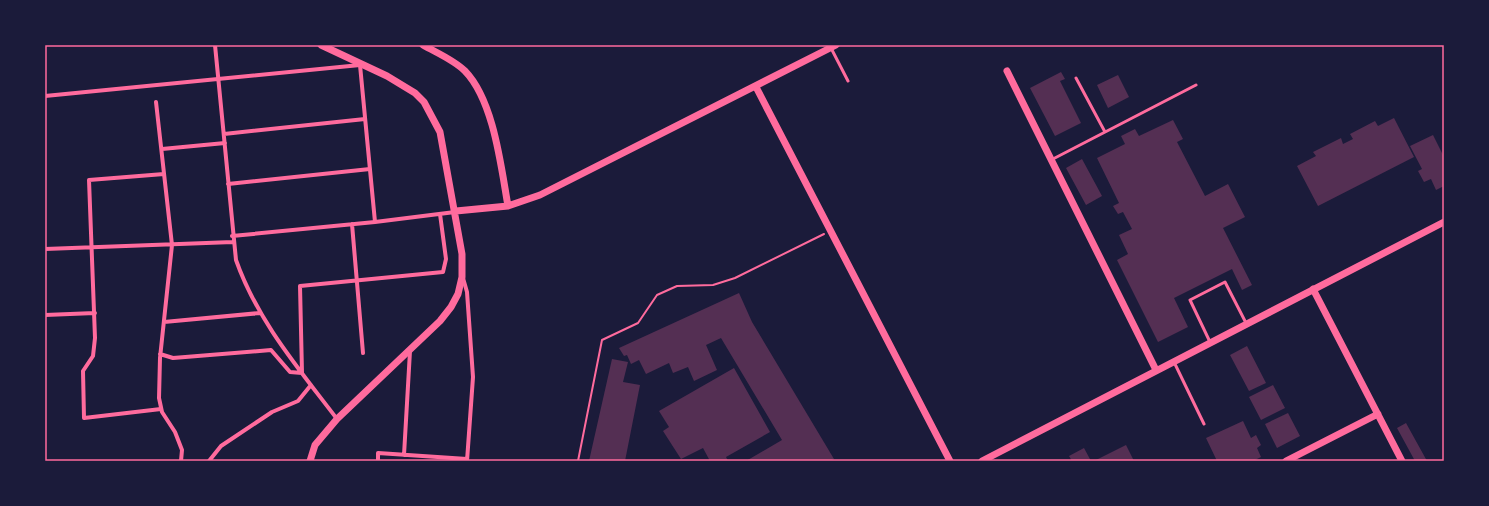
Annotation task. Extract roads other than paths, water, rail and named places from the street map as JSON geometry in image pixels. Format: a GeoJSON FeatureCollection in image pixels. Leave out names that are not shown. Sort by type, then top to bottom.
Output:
{"type":"FeatureCollection","features":[{"type":"Feature","properties":{"kind":"street"},"geometry":{"type":"LineString","coordinates":[[215,45],[225,143],[232,236],[236,260],[243,280],[260,313],[302,373],[337,419]]}},
{"type":"Feature","properties":{"kind":"street"},"geometry":{"type":"LineString","coordinates":[[310,461],[315,444],[337,419],[440,321],[451,307],[458,294],[462,277],[462,254],[456,212],[440,132],[424,102],[407,88],[387,76],[360,65],[321,45]]}},
{"type":"Feature","properties":{"kind":"street"},"geometry":{"type":"LineString","coordinates":[[424,45],[465,71],[483,99],[493,128],[508,206]]}},
{"type":"Feature","properties":{"kind":"street"},"geometry":{"type":"LineString","coordinates":[[232,236],[375,222],[508,206],[540,195],[756,87],[833,46]]}},
{"type":"Feature","properties":{"kind":"street"},"geometry":{"type":"LineString","coordinates":[[45,96],[360,65]]}},
{"type":"Feature","properties":{"kind":"street"},"geometry":{"type":"LineString","coordinates":[[360,65],[375,222]]}},
{"type":"Feature","properties":{"kind":"street"},"geometry":{"type":"LineString","coordinates":[[1007,71],[1156,370]]}},
{"type":"Feature","properties":{"kind":"street"},"geometry":{"type":"LineString","coordinates":[[756,87],[950,461]]}},
{"type":"Feature","properties":{"kind":"street"},"geometry":{"type":"LineString","coordinates":[[156,102],[172,245],[160,354],[159,398],[161,409],[180,444],[182,450],[181,461]]}},
{"type":"Feature","properties":{"kind":"street"},"geometry":{"type":"LineString","coordinates":[[224,134],[366,119]]}},
{"type":"Feature","properties":{"kind":"street"},"geometry":{"type":"LineString","coordinates":[[162,149],[225,143]]}},
{"type":"Feature","properties":{"kind":"street"},"geometry":{"type":"LineString","coordinates":[[228,184],[370,169]]}},
{"type":"Feature","properties":{"kind":"street"},"geometry":{"type":"LineString","coordinates":[[161,409],[84,418],[83,371],[93,356],[96,338],[89,180],[164,174]]}},
{"type":"Feature","properties":{"kind":"street"},"geometry":{"type":"LineString","coordinates":[[302,373],[300,286],[443,272],[446,259],[440,214]]}},
{"type":"Feature","properties":{"kind":"street"},"geometry":{"type":"LineString","coordinates":[[982,461],[1246,323],[1444,222]]}},
{"type":"Feature","properties":{"kind":"street"},"geometry":{"type":"LineString","coordinates":[[352,224],[363,353]]}},
{"type":"Feature","properties":{"kind":"street"},"geometry":{"type":"LineString","coordinates":[[45,249],[233,242]]}},
{"type":"Feature","properties":{"kind":"street"},"geometry":{"type":"LineString","coordinates":[[378,461],[378,453],[467,460],[473,377],[467,292],[462,277]]}},
{"type":"Feature","properties":{"kind":"street"},"geometry":{"type":"LineString","coordinates":[[1313,289],[1402,461]]}},
{"type":"Feature","properties":{"kind":"street"},"geometry":{"type":"LineString","coordinates":[[45,315],[95,313]]}},
{"type":"Feature","properties":{"kind":"street"},"geometry":{"type":"LineString","coordinates":[[164,322],[260,313]]}},
{"type":"Feature","properties":{"kind":"street"},"geometry":{"type":"LineString","coordinates":[[160,354],[174,358],[271,350],[290,372],[302,373]]}},
{"type":"Feature","properties":{"kind":"street"},"geometry":{"type":"LineString","coordinates":[[404,455],[410,350]]}},
{"type":"Feature","properties":{"kind":"street"},"geometry":{"type":"LineString","coordinates":[[209,461],[221,446],[272,412],[298,401],[311,385]]}},
{"type":"Feature","properties":{"kind":"street"},"geometry":{"type":"LineString","coordinates":[[1286,461],[1378,414]]}},
{"type":"Feature","properties":{"kind":"lane"},"geometry":{"type":"LineString","coordinates":[[833,46],[848,82]]}},
{"type":"Feature","properties":{"kind":"lane"},"geometry":{"type":"LineString","coordinates":[[1076,78],[1105,132]]}},
{"type":"Feature","properties":{"kind":"lane"},"geometry":{"type":"LineString","coordinates":[[1051,160],[1196,85]]}},
{"type":"Feature","properties":{"kind":"lane"},"geometry":{"type":"LineString","coordinates":[[1210,342],[1190,300],[1204,292],[1225,282],[1246,323]]}},
{"type":"Feature","properties":{"kind":"lane"},"geometry":{"type":"LineString","coordinates":[[1173,361],[1204,424]]}}]}
